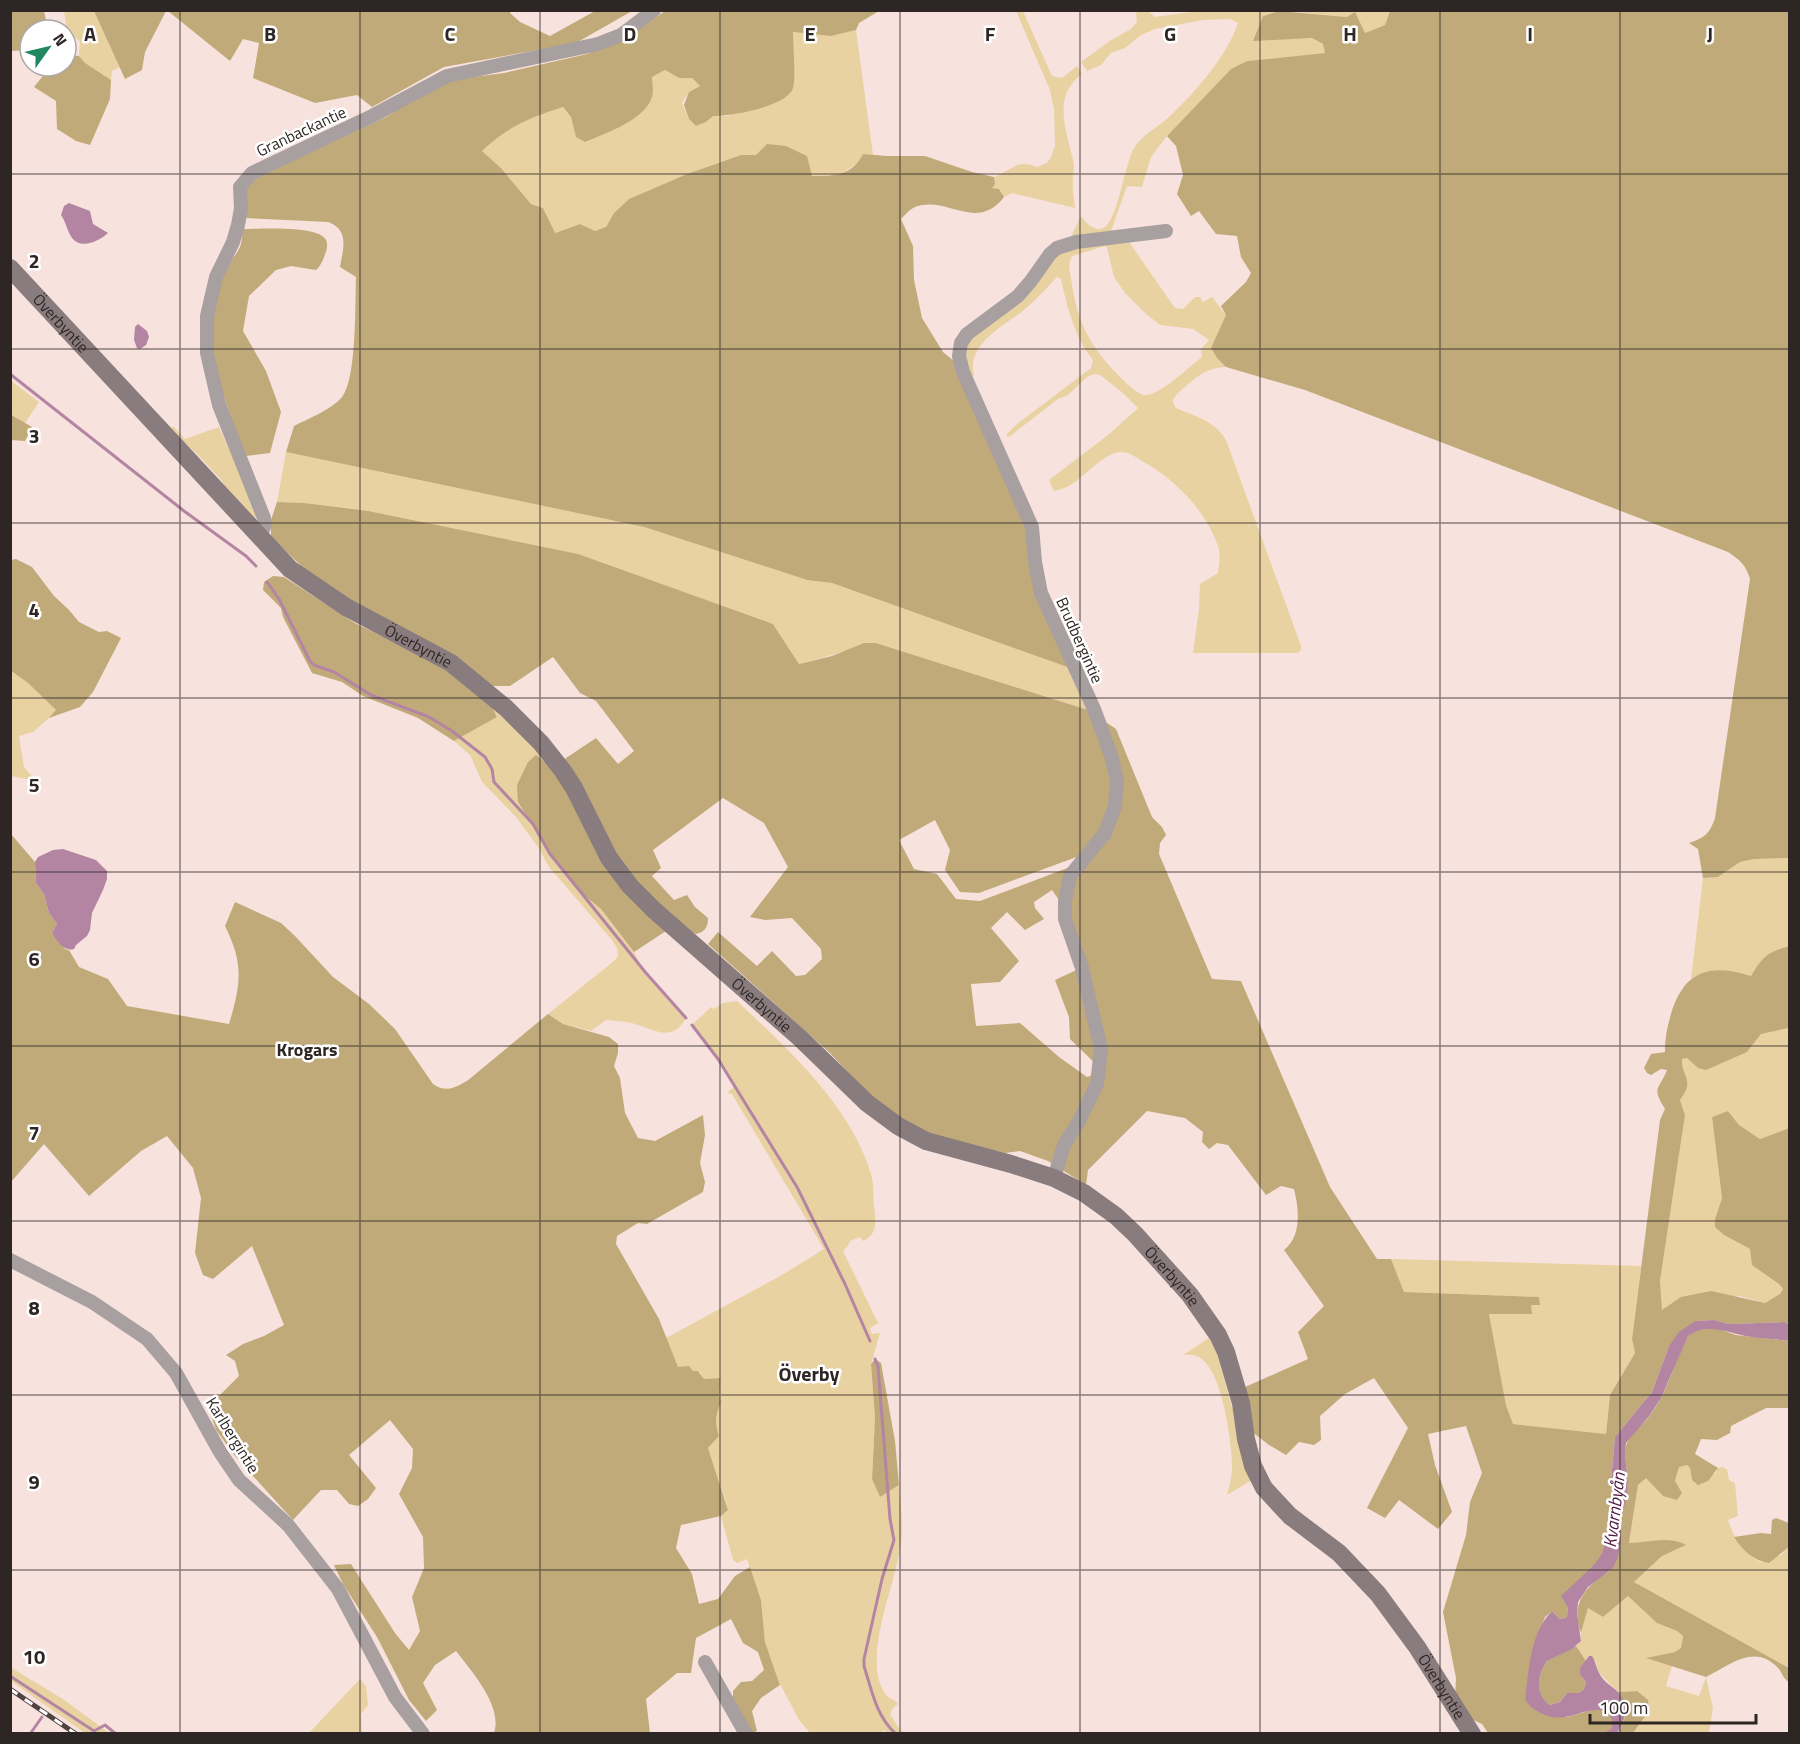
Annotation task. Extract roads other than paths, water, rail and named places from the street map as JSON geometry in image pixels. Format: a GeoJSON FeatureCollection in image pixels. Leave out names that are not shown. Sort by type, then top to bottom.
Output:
{"type":"FeatureCollection","features":[{"type":"Feature","properties":{"kind":"street","name":"Granbackantie"},"geometry":{"type":"LineString","coordinates":[[258,536],[266,524],[219,405],[207,353],[207,316],[216,276],[233,242],[241,208],[240,187],[245,178],[372,116],[447,76],[598,44],[621,35],[654,10]]}},
{"type":"Feature","properties":{"kind":"street","name":"Brudbergintie"},"geometry":{"type":"LineString","coordinates":[[1054,1178],[1064,1145],[1097,1084],[1101,1049],[1082,968],[1065,919],[1065,901],[1070,876],[1105,833],[1115,806],[1117,781],[1111,755],[1094,709],[1041,593],[1032,527],[963,372],[959,356],[961,344],[967,334],[1018,296],[1057,248],[1076,242],[1166,231]]}},
{"type":"Feature","properties":{"kind":"street","name":"Överbyntie"},"geometry":{"type":"LineString","coordinates":[[10,268],[279,558],[303,579],[346,608],[451,663],[506,708],[541,743],[563,771],[609,858],[630,886],[654,910],[800,1038],[867,1103],[898,1126],[926,1141],[1011,1164],[1054,1178],[1084,1192],[1116,1216],[1164,1264],[1196,1303],[1218,1335],[1226,1352],[1241,1403],[1246,1439],[1253,1466],[1264,1488],[1285,1512],[1339,1552],[1378,1594],[1417,1647],[1472,1734]]}},
{"type":"Feature","properties":{"kind":"street","name":"Karlbergintie"},"geometry":{"type":"LineString","coordinates":[[10,1260],[92,1302],[147,1339],[176,1374],[220,1452],[239,1480],[288,1526],[338,1589],[395,1697],[423,1734]]}},
{"type":"Feature","properties":{"kind":"street"},"geometry":{"type":"LineString","coordinates":[[705,1662],[746,1734]]}},
{"type":"Feature","properties":{"kind":"water"},"geometry":{"type":"Polygon","coordinates":[[[69,203],[90,211],[93,224],[108,233],[90,243],[76,242],[70,235],[61,215],[64,206],[69,203]]]}},
{"type":"Feature","properties":{"kind":"water"},"geometry":{"type":"Polygon","coordinates":[[[138,324],[147,331],[149,337],[146,345],[140,349],[137,348],[134,340],[135,327],[138,324]]]}},
{"type":"Feature","properties":{"kind":"water"},"geometry":{"type":"Polygon","coordinates":[[[63,849],[96,860],[107,871],[107,879],[92,913],[90,930],[74,949],[70,950],[61,945],[52,933],[57,924],[49,913],[44,894],[36,883],[35,862],[38,857],[53,850],[63,849]]]}},
{"type":"Feature","properties":{"kind":"water","name":"Kvarnbyån"},"geometry":{"type":"Polygon","coordinates":[[[1714,1320],[1729,1324],[1785,1322],[1789,1325],[1789,1341],[1711,1329],[1703,1329],[1688,1336],[1661,1398],[1626,1443],[1627,1497],[1620,1521],[1621,1540],[1618,1557],[1613,1568],[1588,1587],[1578,1602],[1577,1614],[1581,1641],[1572,1649],[1547,1661],[1541,1672],[1539,1684],[1545,1701],[1550,1705],[1560,1702],[1567,1693],[1579,1693],[1584,1689],[1586,1682],[1580,1675],[1580,1668],[1589,1656],[1592,1656],[1601,1676],[1623,1700],[1625,1717],[1623,1722],[1617,1733],[1604,1733],[1611,1729],[1612,1721],[1608,1712],[1591,1710],[1567,1717],[1558,1717],[1539,1712],[1525,1699],[1535,1641],[1539,1630],[1552,1611],[1560,1619],[1567,1617],[1568,1607],[1561,1596],[1594,1565],[1602,1554],[1612,1505],[1611,1480],[1615,1437],[1652,1392],[1669,1346],[1679,1332],[1695,1321],[1714,1320]]]}},
{"type":"Feature","properties":{"kind":"waterway"},"geometry":{"type":"LineString","coordinates":[[10,374],[256,566]]}},
{"type":"Feature","properties":{"kind":"waterway"},"geometry":{"type":"LineString","coordinates":[[267,582],[279,599],[314,665],[334,672],[371,695],[429,717],[452,731],[485,757],[492,769],[494,782],[533,824],[550,854],[646,973],[686,1018]]}},
{"type":"Feature","properties":{"kind":"waterway"},"geometry":{"type":"LineString","coordinates":[[692,1025],[718,1059],[797,1187],[845,1284],[870,1341]]}},
{"type":"Feature","properties":{"kind":"waterway"},"geometry":{"type":"LineString","coordinates":[[875,1359],[878,1366],[890,1519],[894,1540],[882,1579],[864,1666],[879,1711],[896,1734]]}},
{"type":"Feature","properties":{"kind":"waterway"},"geometry":{"type":"LineString","coordinates":[[10,1676],[94,1731],[105,1725],[116,1734]]}},
{"type":"Feature","properties":{"kind":"waterway"},"geometry":{"type":"LineString","coordinates":[[30,1734],[42,1717]]}},
{"type":"Feature","properties":{"kind":"railway"},"geometry":{"type":"LineString","coordinates":[[10,1689],[76,1734]]}},
{"type":"Feature","properties":{"kind":"district","name":"Krogars"},"geometry":{"type":"Point","coordinates":[307,1049]}},
{"type":"Feature","properties":{"kind":"district","name":"Överby"},"geometry":{"type":"Point","coordinates":[809,1373]}}]}
